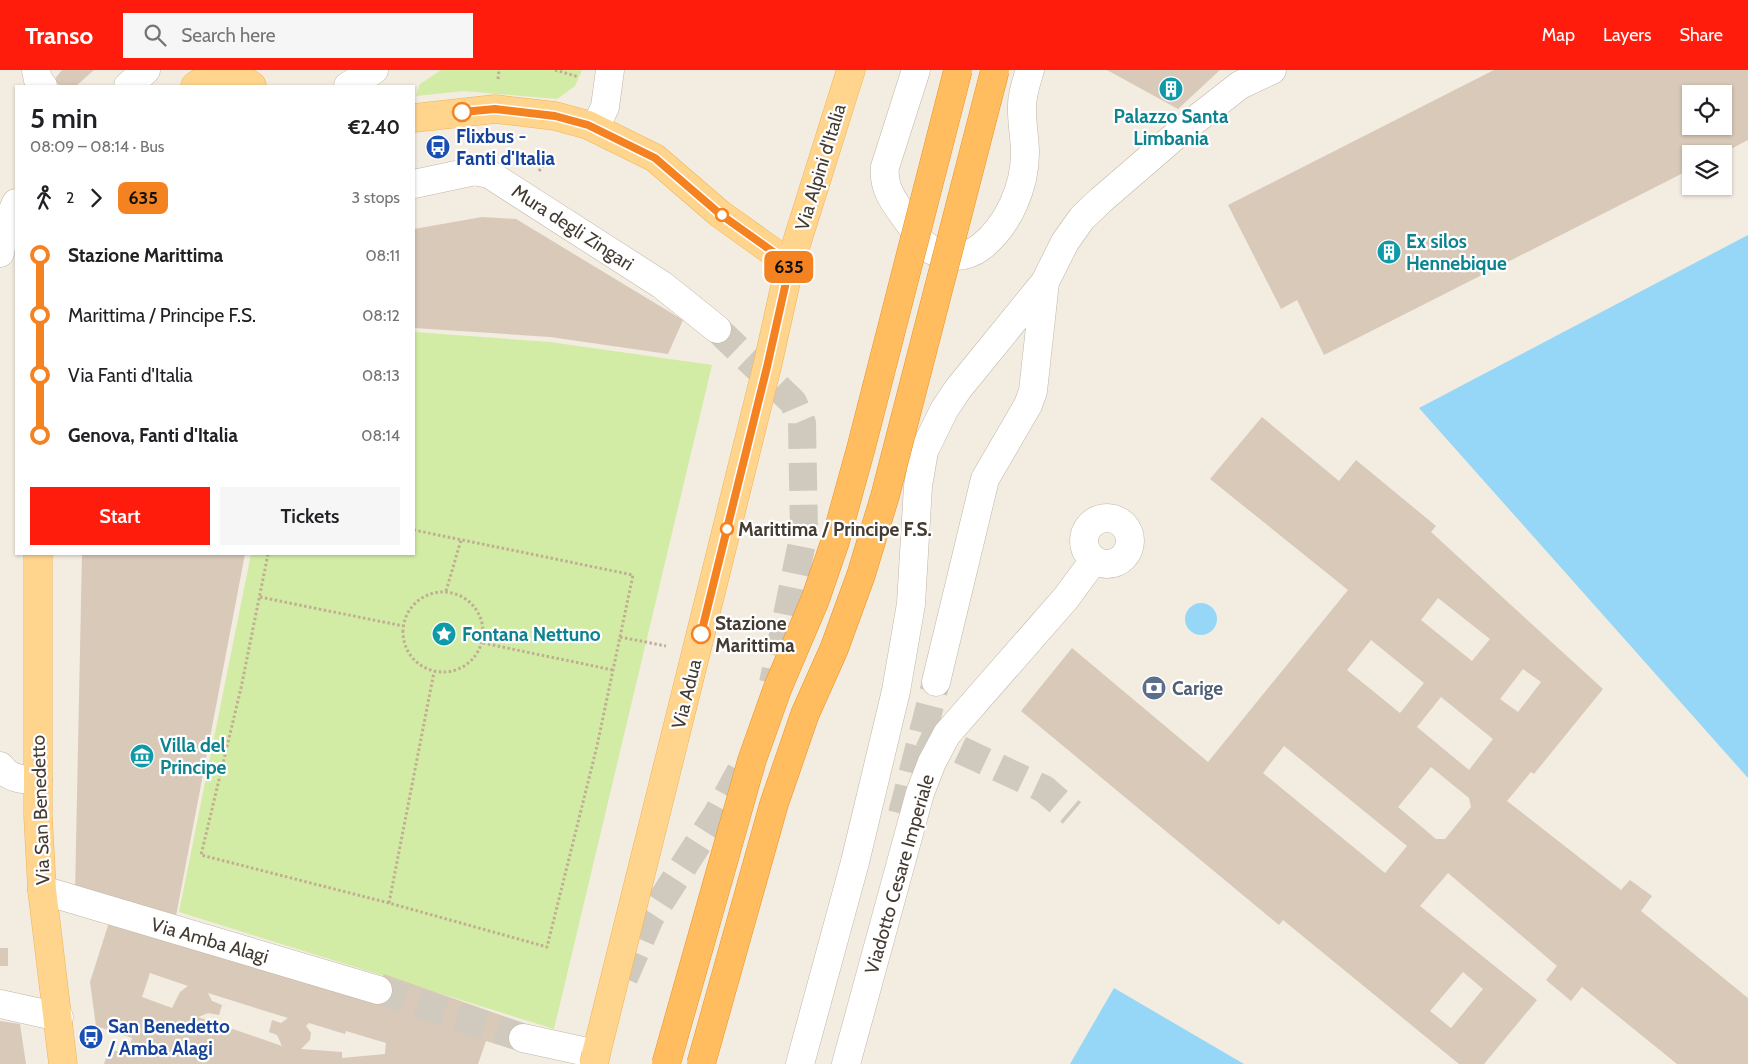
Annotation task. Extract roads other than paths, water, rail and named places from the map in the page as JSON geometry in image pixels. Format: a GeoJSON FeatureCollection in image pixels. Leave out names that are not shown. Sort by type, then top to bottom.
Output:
{"type":"FeatureCollection","features":[{"type":"Feature","properties":{"kind":"highway"},"geometry":{"type":"LineString","coordinates":[[666,1064],[752,760],[778,687],[815,600],[835,542],[958,70]]}},
{"type":"Feature","properties":{"kind":"highway"},"geometry":{"type":"LineString","coordinates":[[702,1064],[774,804],[805,714],[834,649],[861,575],[884,496],[995,70]]}},
{"type":"Feature","properties":{"kind":"main road","name":"Via Alpini d'Italia"},"geometry":{"type":"LineString","coordinates":[[790,264],[851,70]]}},
{"type":"Feature","properties":{"kind":"main road"},"geometry":{"type":"LineString","coordinates":[[208,78],[234,77],[251,85]]}},
{"type":"Feature","properties":{"kind":"main road"},"geometry":{"type":"LineString","coordinates":[[415,118],[495,109],[555,116],[594,128],[655,158],[720,214],[790,264]]}},
{"type":"Feature","properties":{"kind":"main road","name":"Via Adua"},"geometry":{"type":"LineString","coordinates":[[595,1059],[760,396],[790,264]]}},
{"type":"Feature","properties":{"kind":"main road","name":"Via San Benedetto"},"geometry":{"type":"LineString","coordinates":[[38,555],[38,780],[42,890],[59,1017],[63,1064]]}},
{"type":"Feature","properties":{"kind":"street"},"geometry":{"type":"LineString","coordinates":[[129,85],[146,70]]}},
{"type":"Feature","properties":{"kind":"street"},"geometry":{"type":"LineString","coordinates":[[253,85],[259,70]]}},
{"type":"Feature","properties":{"kind":"street"},"geometry":{"type":"LineString","coordinates":[[350,85],[374,70]]}},
{"type":"Feature","properties":{"kind":"street"},"geometry":{"type":"LineString","coordinates":[[594,128],[605,107],[610,70]]}},
{"type":"Feature","properties":{"kind":"street"},"geometry":{"type":"LineString","coordinates":[[916,70],[885,167],[884,180],[891,196],[925,246],[954,257],[964,256],[976,250],[998,230],[1009,213],[1023,171],[1025,152],[1022,110],[1030,70]]}},
{"type":"Feature","properties":{"kind":"street"},"geometry":{"type":"LineString","coordinates":[[912,227],[910,210],[946,70]]}},
{"type":"Feature","properties":{"kind":"street"},"geometry":{"type":"LineString","coordinates":[[800,1064],[855,862],[896,691],[911,604],[918,486],[924,451],[944,410],[958,389],[1045,282],[1065,242],[1082,218],[1100,200],[1181,131],[1240,85],[1272,70]]}},
{"type":"Feature","properties":{"kind":"street","name":"Mura degli Zingari"},"geometry":{"type":"LineString","coordinates":[[415,184],[475,171],[490,174],[662,285],[718,329]]}},
{"type":"Feature","properties":{"kind":"street"},"geometry":{"type":"LineString","coordinates":[[2,242],[10,203]]}},
{"type":"Feature","properties":{"kind":"street"},"geometry":{"type":"LineString","coordinates":[[936,682],[985,479],[1028,405],[1033,391],[1045,282]]}},
{"type":"Feature","properties":{"kind":"street"},"geometry":{"type":"LineString","coordinates":[[1113,519],[1126,528],[1129,535],[1128,551],[1117,562],[1101,563],[1094,560],[1086,549],[1084,542],[1088,520],[1113,519]]}},
{"type":"Feature","properties":{"kind":"street","name":"Viadotto Cesare Imperiale"},"geometry":{"type":"LineString","coordinates":[[846,1064],[920,793],[932,762],[947,734],[1066,598],[1094,560]]}},
{"type":"Feature","properties":{"kind":"street"},"geometry":{"type":"LineString","coordinates":[[0,766],[4,772],[20,780],[38,780]]}},
{"type":"Feature","properties":{"kind":"street","name":"Via Amba Alagi"},"geometry":{"type":"LineString","coordinates":[[42,890],[378,990]]}},
{"type":"Feature","properties":{"kind":"street"},"geometry":{"type":"LineString","coordinates":[[0,1004],[59,1017]]}},
{"type":"Feature","properties":{"kind":"street"},"geometry":{"type":"LineString","coordinates":[[523,1038],[595,1059]]}},
{"type":"Feature","properties":{"kind":"water"},"geometry":{"type":"Polygon","coordinates":[[[1748,235],[1748,778],[1419,408],[1748,235]]]}},
{"type":"Feature","properties":{"kind":"water"},"geometry":{"type":"Polygon","coordinates":[[[1201,603],[1212,608],[1217,619],[1212,630],[1201,635],[1190,630],[1185,619],[1190,608],[1201,603]]]}},
{"type":"Feature","properties":{"kind":"water"},"geometry":{"type":"Polygon","coordinates":[[[1114,988],[1244,1064],[1070,1064],[1114,988]]]}},
{"type":"Feature","properties":{"kind":"tunnel"},"geometry":{"type":"LineString","coordinates":[[717,329],[793,402],[802,423],[804,533],[773,683]]}},
{"type":"Feature","properties":{"kind":"tunnel"},"geometry":{"type":"LineString","coordinates":[[902,814],[936,682]]}},
{"type":"Feature","properties":{"kind":"tunnel"},"geometry":{"type":"LineString","coordinates":[[922,732],[1044,789],[1072,813]]}},
{"type":"Feature","properties":{"kind":"tunnel"},"geometry":{"type":"LineString","coordinates":[[624,978],[650,918],[717,814],[746,761]]}},
{"type":"Feature","properties":{"kind":"tunnel"},"geometry":{"type":"LineString","coordinates":[[378,990],[523,1038]]}},
{"type":"Feature","properties":{"kind":"place","name":"Palazzo Santa Limbania"},"geometry":{"type":"Point","coordinates":[1171,89]}},
{"type":"Feature","properties":{"kind":"place","name":"Flixbus - Fanti d'Italia"},"geometry":{"type":"Point","coordinates":[438,147]}},
{"type":"Feature","properties":{"kind":"place","name":"Ex silos Hennebique"},"geometry":{"type":"Point","coordinates":[1389,252]}},
{"type":"Feature","properties":{"kind":"place","name":"Marittima / Principe F.S."},"geometry":{"type":"Point","coordinates":[727,529]}},
{"type":"Feature","properties":{"kind":"place","name":"Fontana Nettuno"},"geometry":{"type":"Point","coordinates":[444,634]}},
{"type":"Feature","properties":{"kind":"place","name":"Stazione Marittima"},"geometry":{"type":"Point","coordinates":[701,634]}},
{"type":"Feature","properties":{"kind":"place","name":"Carige"},"geometry":{"type":"Point","coordinates":[1154,688]}},
{"type":"Feature","properties":{"kind":"place","name":"Villa del Principe"},"geometry":{"type":"Point","coordinates":[142,756]}},
{"type":"Feature","properties":{"kind":"place","name":"San Benedetto / Amba Alagi"},"geometry":{"type":"Point","coordinates":[91,1037]}}]}
